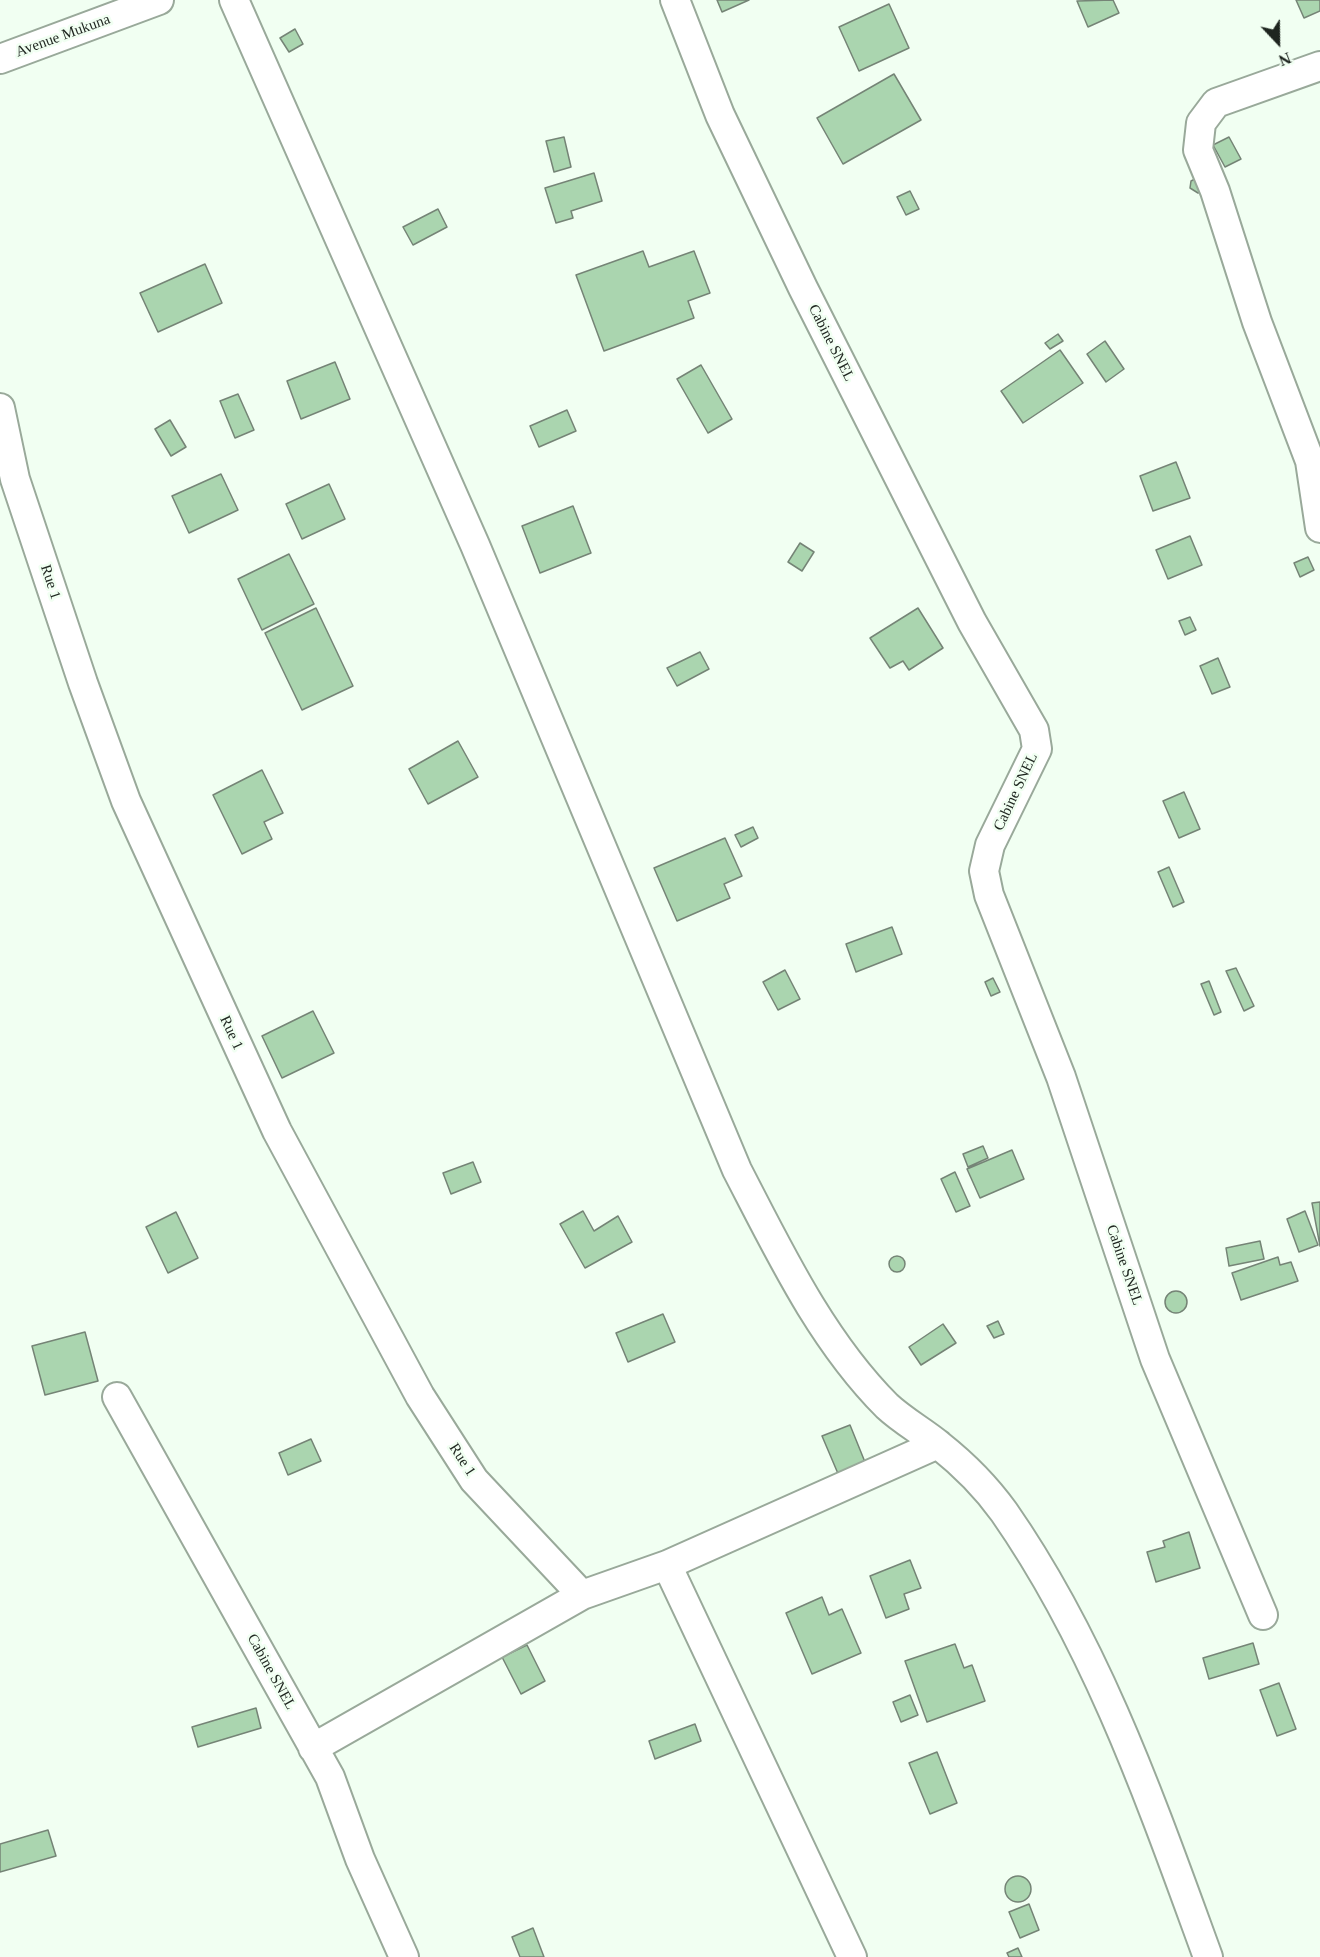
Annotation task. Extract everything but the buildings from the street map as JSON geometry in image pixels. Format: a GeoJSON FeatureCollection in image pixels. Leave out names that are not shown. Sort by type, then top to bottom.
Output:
{"type":"FeatureCollection","features":[{"type":"Feature","properties":{"kind":"street","name":"Avenue Mukuna"},"geometry":{"type":"LineString","coordinates":[[0,59],[159,0]]}},
{"type":"Feature","properties":{"kind":"street"},"geometry":{"type":"LineString","coordinates":[[234,0],[475,545],[737,1170],[787,1267],[858,1372],[888,1406],[938,1444],[971,1474],[1002,1510],[1030,1551],[1069,1620],[1131,1749],[1208,1957]]}},
{"type":"Feature","properties":{"kind":"street","name":"Cabine SNEL"},"geometry":{"type":"LineString","coordinates":[[675,0],[720,115],[803,288],[972,622],[1034,730],[1037,749],[990,845],[984,871],[989,895],[1061,1077],[1155,1359],[1263,1615]]}},
{"type":"Feature","properties":{"kind":"street"},"geometry":{"type":"LineString","coordinates":[[1320,66],[1216,103],[1202,123],[1198,142],[1198,150],[1215,191],[1257,322],[1310,461],[1320,528]]}},
{"type":"Feature","properties":{"kind":"street","name":"Rue 1"},"geometry":{"type":"LineString","coordinates":[[0,408],[15,479],[83,683],[126,801],[277,1131],[420,1396],[474,1480],[582,1595]]}},
{"type":"Feature","properties":{"kind":"street","name":"Cabine SNEL"},"geometry":{"type":"LineString","coordinates":[[117,1397],[330,1777],[360,1859],[404,1957]]}},
{"type":"Feature","properties":{"kind":"street"},"geometry":{"type":"LineString","coordinates":[[313,1748],[582,1595],[667,1565],[938,1444]]}},
{"type":"Feature","properties":{"kind":"street"},"geometry":{"type":"LineString","coordinates":[[667,1565],[852,1957]]}}]}
